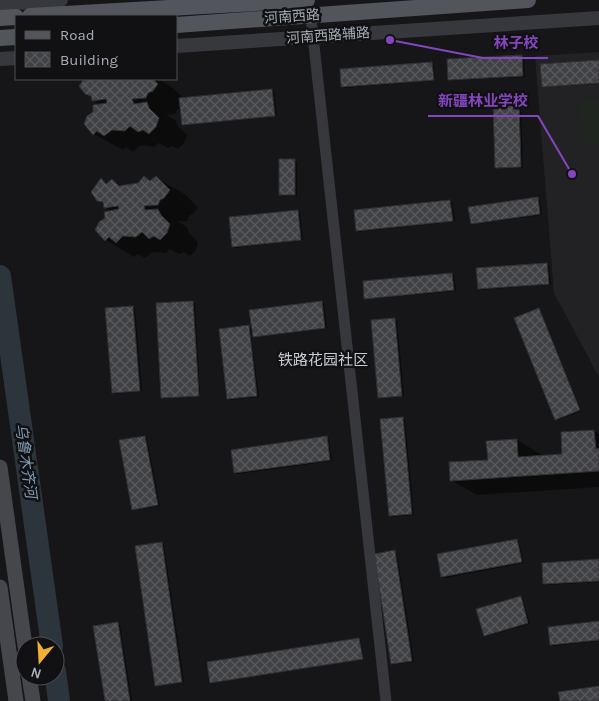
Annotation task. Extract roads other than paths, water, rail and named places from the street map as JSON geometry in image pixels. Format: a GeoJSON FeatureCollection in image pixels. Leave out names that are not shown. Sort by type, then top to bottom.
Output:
{"type":"FeatureCollection","features":[{"type":"Feature","properties":{"kind":"main road","name":"河南西路"},"geometry":{"type":"LineString","coordinates":[[55,15],[309,5],[528,0]]}},
{"type":"Feature","properties":{"kind":"main road","name":"河南西路"},"geometry":{"type":"LineString","coordinates":[[178,24],[309,5]]}},
{"type":"Feature","properties":{"kind":"main road"},"geometry":{"type":"LineString","coordinates":[[0,18],[15,17]]}},
{"type":"Feature","properties":{"kind":"main road"},"geometry":{"type":"LineString","coordinates":[[0,38],[15,37]]}},
{"type":"Feature","properties":{"kind":"main road"},"geometry":{"type":"LineString","coordinates":[[0,467],[24,636]]}},
{"type":"Feature","properties":{"kind":"main road"},"geometry":{"type":"LineString","coordinates":[[0,587],[16,701]]}},
{"type":"Feature","properties":{"kind":"main road"},"geometry":{"type":"LineString","coordinates":[[31,686],[33,701]]}},
{"type":"Feature","properties":{"kind":"street"},"geometry":{"type":"LineString","coordinates":[[0,4],[61,0]]}},
{"type":"Feature","properties":{"kind":"street"},"geometry":{"type":"LineString","coordinates":[[309,5],[386,701]]}},
{"type":"Feature","properties":{"kind":"street","name":"河南西路辅路"},"geometry":{"type":"LineString","coordinates":[[178,46],[599,18]]}},
{"type":"Feature","properties":{"kind":"street"},"geometry":{"type":"LineString","coordinates":[[0,59],[15,58]]}},
{"type":"Feature","properties":{"kind":"waterway","name":"乌鲁木齐河"},"geometry":{"type":"LineString","coordinates":[[0,276],[51,636]]}},
{"type":"Feature","properties":{"kind":"waterway","name":"乌鲁木齐河"},"geometry":{"type":"LineString","coordinates":[[57,686],[59,701]]}},
{"type":"Feature","properties":{"kind":"place","name":"林子校"},"geometry":{"type":"Point","coordinates":[390,40]}},
{"type":"Feature","properties":{"kind":"place","name":"新疆林业学校"},"geometry":{"type":"Point","coordinates":[572,174]}},
{"type":"Feature","properties":{"kind":"district","name":"铁路花园社区"},"geometry":{"type":"Point","coordinates":[323,360]}}]}
